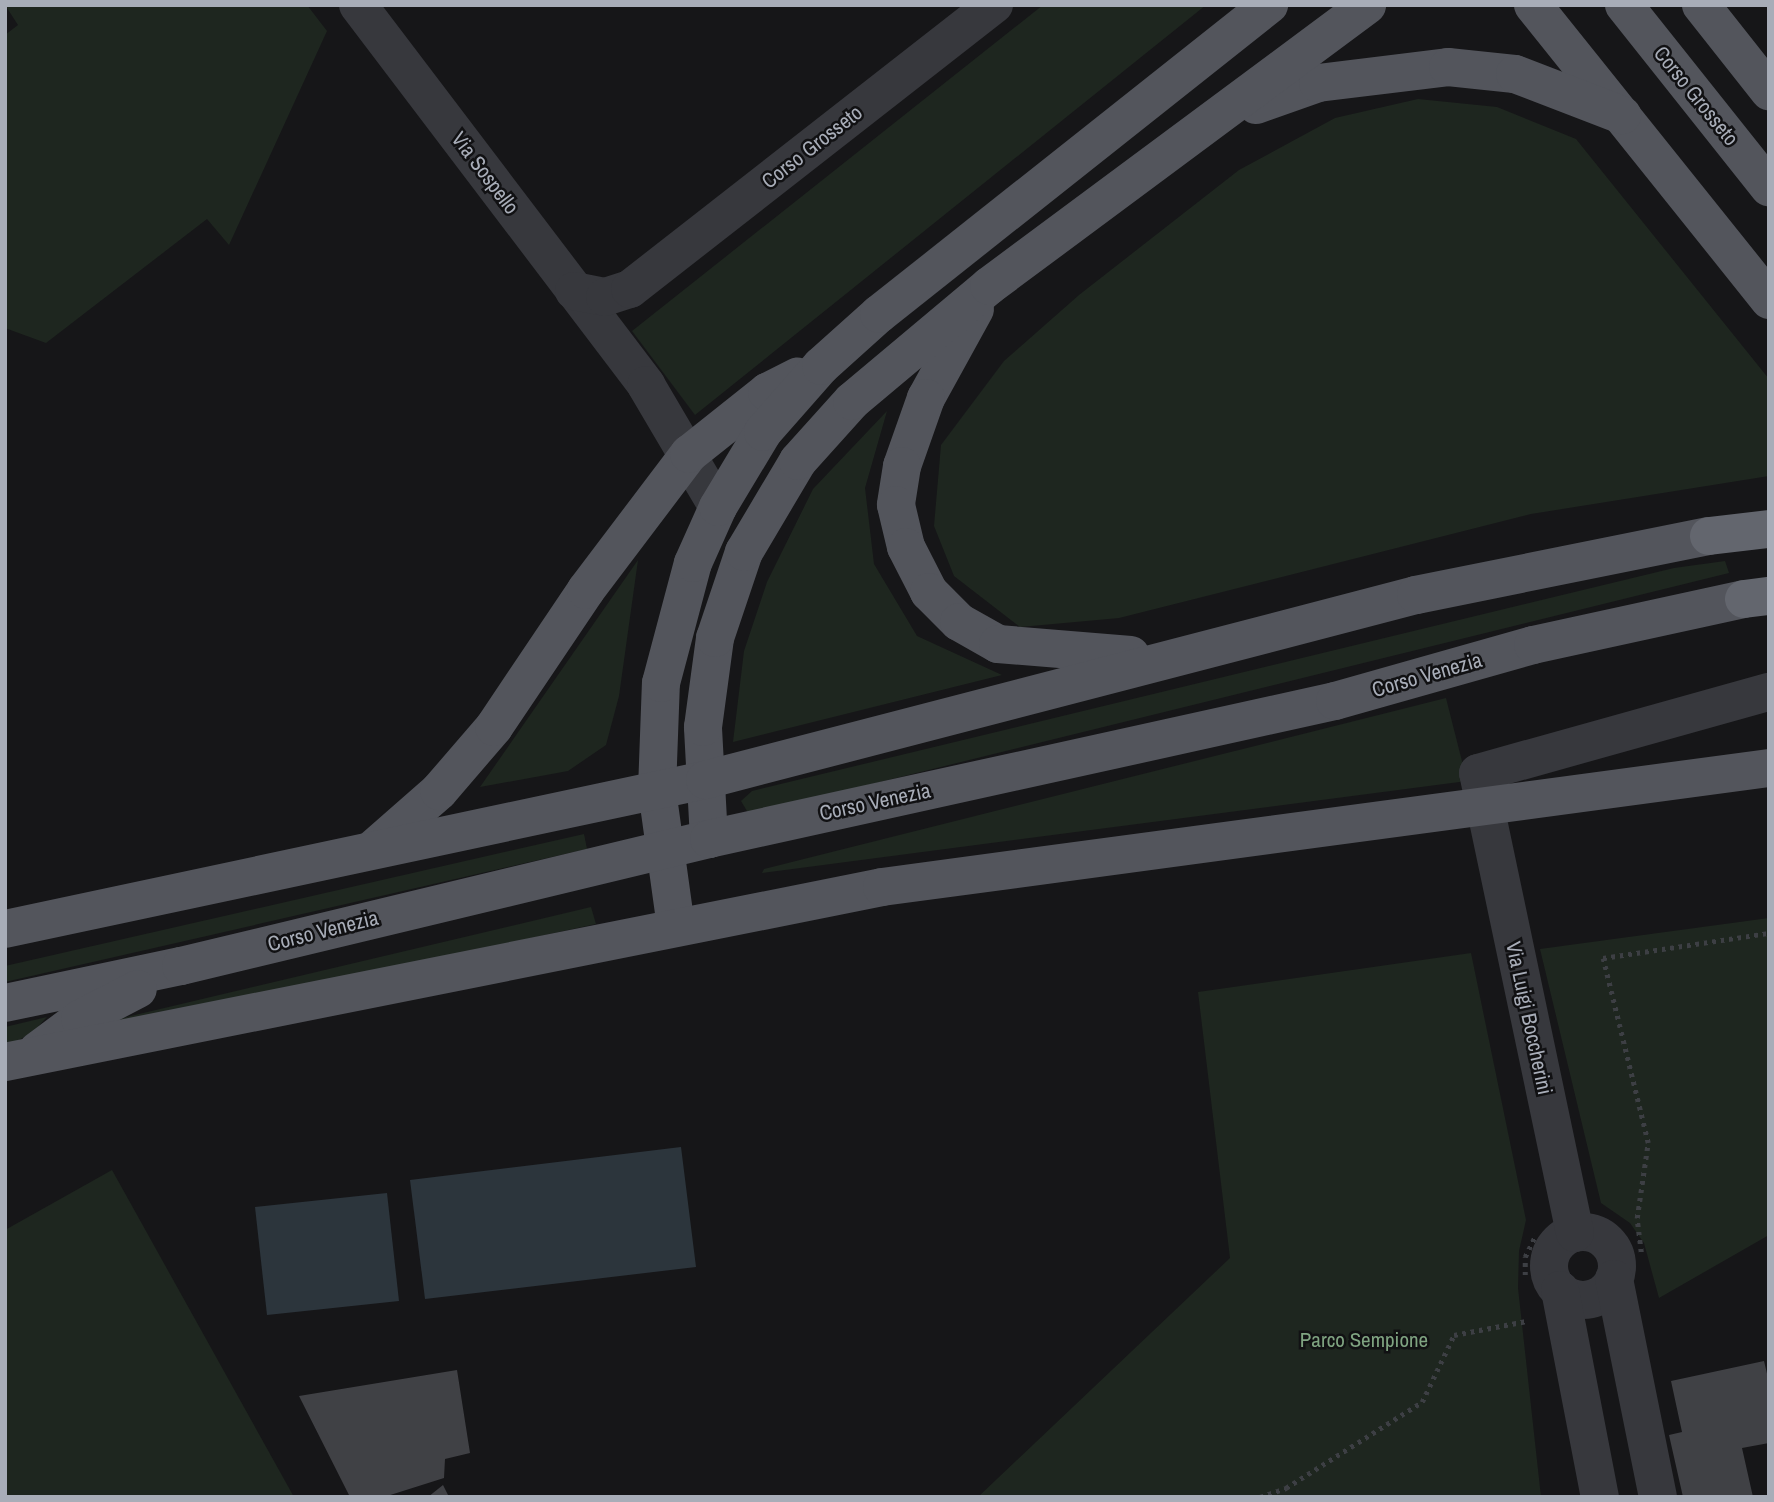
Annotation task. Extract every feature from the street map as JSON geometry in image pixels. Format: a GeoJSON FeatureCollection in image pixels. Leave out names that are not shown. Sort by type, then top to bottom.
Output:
{"type":"FeatureCollection","features":[{"type":"Feature","properties":{"kind":"highway"},"geometry":{"type":"LineString","coordinates":[[1709,536],[1769,529]]}},
{"type":"Feature","properties":{"kind":"main road"},"geometry":{"type":"LineString","coordinates":[[676,927],[657,790],[661,683],[693,563],[718,507],[763,432],[821,366],[879,314],[1269,5]]}},
{"type":"Feature","properties":{"kind":"main road"},"geometry":{"type":"LineString","coordinates":[[709,839],[705,780],[705,685],[719,627],[744,552],[798,461],[852,401],[989,286],[1367,5]]}},
{"type":"Feature","properties":{"kind":"main road"},"geometry":{"type":"LineString","coordinates":[[1533,5],[1769,300]]}},
{"type":"Feature","properties":{"kind":"main road","name":"Corso Grosseto"},"geometry":{"type":"LineString","coordinates":[[1624,5],[1769,187]]}},
{"type":"Feature","properties":{"kind":"main road"},"geometry":{"type":"LineString","coordinates":[[1701,5],[1769,91]]}},
{"type":"Feature","properties":{"kind":"main road"},"geometry":{"type":"LineString","coordinates":[[1209,125],[1318,83],[1448,67],[1515,74],[1622,115]]}},
{"type":"Feature","properties":{"kind":"main road"},"geometry":{"type":"LineString","coordinates":[[989,286],[926,398],[902,466],[896,505],[906,547],[923,581],[959,622],[999,643],[1070,653],[1182,657]]}},
{"type":"Feature","properties":{"kind":"main road"},"geometry":{"type":"LineString","coordinates":[[373,850],[439,791],[494,727],[586,590],[689,454],[766,392],[821,366]]}},
{"type":"Feature","properties":{"kind":"main road"},"geometry":{"type":"LineString","coordinates":[[5,929],[705,780],[1416,594],[1709,536]]}},
{"type":"Feature","properties":{"kind":"main road","name":"Corso Venezia"},"geometry":{"type":"LineString","coordinates":[[5,1003],[181,966],[709,839],[1335,701],[1533,645],[1756,598]]}},
{"type":"Feature","properties":{"kind":"main road"},"geometry":{"type":"LineString","coordinates":[[18,1059],[882,887],[1483,804],[1769,768]]}},
{"type":"Feature","properties":{"kind":"main road"},"geometry":{"type":"LineString","coordinates":[[18,1059],[80,1019],[181,966]]}},
{"type":"Feature","properties":{"kind":"street","name":"Via Sospello"},"geometry":{"type":"LineString","coordinates":[[358,5],[612,341],[689,454],[718,507]]}},
{"type":"Feature","properties":{"kind":"street","name":"Corso Grosseto"},"geometry":{"type":"LineString","coordinates":[[574,290],[605,297],[630,289],[994,5]]}},
{"type":"Feature","properties":{"kind":"street","name":"Corso Grosseto"},"geometry":{"type":"LineString","coordinates":[[612,341],[617,313],[630,289]]}},
{"type":"Feature","properties":{"kind":"street","name":"Via Luigi Boccherini"},"geometry":{"type":"LineString","coordinates":[[1575,1233],[1478,774],[1769,692]]}},
{"type":"Feature","properties":{"kind":"street"},"geometry":{"type":"LineString","coordinates":[[1600,1497],[1560,1290],[1549,1262],[1557,1243],[1575,1233],[1595,1235],[1611,1248],[1616,1268],[1614,1279],[1658,1497]]}},
{"type":"Feature","properties":{"kind":"street"},"geometry":{"type":"LineString","coordinates":[[1560,1290],[1585,1299],[1602,1293],[1614,1279]]}},
{"type":"Feature","properties":{"kind":"path"},"geometry":{"type":"LineString","coordinates":[[1637,1218],[1648,1143],[1603,958],[1769,933]]}},
{"type":"Feature","properties":{"kind":"path"},"geometry":{"type":"LineString","coordinates":[[1260,1497],[1286,1488],[1422,1402],[1454,1335],[1527,1321]]}},
{"type":"Feature","properties":{"kind":"green space"},"geometry":{"type":"Polygon","coordinates":[[[5,5],[307,5],[327,31],[229,245],[207,219],[46,343],[5,328],[5,35],[18,25],[5,5]]]}},
{"type":"Feature","properties":{"kind":"green space"},"geometry":{"type":"Polygon","coordinates":[[[1043,5],[1206,5],[695,415],[632,331],[1043,5]]]}},
{"type":"Feature","properties":{"kind":"green space"},"geometry":{"type":"Polygon","coordinates":[[[1418,99],[1497,107],[1576,139],[1769,379],[1769,476],[1531,514],[1119,618],[1020,627],[954,576],[934,526],[941,445],[1004,361],[1079,295],[1239,170],[1335,118],[1418,99]]]}},
{"type":"Feature","properties":{"kind":"green space"},"geometry":{"type":"Polygon","coordinates":[[[887,411],[865,488],[874,564],[917,636],[1002,675],[733,742],[744,651],[767,582],[813,489],[887,411]]]}},
{"type":"Feature","properties":{"kind":"green space"},"geometry":{"type":"Polygon","coordinates":[[[638,560],[619,696],[606,745],[568,771],[480,787],[638,560]]]}},
{"type":"Feature","properties":{"kind":"green space"},"geometry":{"type":"Polygon","coordinates":[[[1725,561],[1729,573],[758,812],[747,811],[741,801],[752,791],[1674,568],[1725,561]]]}},
{"type":"Feature","properties":{"kind":"green space"},"geometry":{"type":"Polygon","coordinates":[[[1446,698],[1467,781],[762,873],[764,869],[1446,698]]]}},
{"type":"Feature","properties":{"kind":"green space"},"geometry":{"type":"Polygon","coordinates":[[[584,834],[587,849],[5,982],[5,966],[584,834]]]}},
{"type":"Feature","properties":{"kind":"green space"},"geometry":{"type":"Polygon","coordinates":[[[591,907],[596,924],[125,1026],[118,1019],[591,907]]]}},
{"type":"Feature","properties":{"kind":"green space"},"geometry":{"type":"Polygon","coordinates":[[[1769,918],[1769,1235],[1659,1298],[1644,1243],[1630,1223],[1601,1203],[1540,949],[1769,918]]]}},
{"type":"Feature","properties":{"kind":"green space","name":"Parco Sempione"},"geometry":{"type":"Polygon","coordinates":[[[1471,953],[1526,1220],[1519,1251],[1518,1288],[1541,1497],[978,1497],[1230,1258],[1198,992],[1471,953]]]}},
{"type":"Feature","properties":{"kind":"green space"},"geometry":{"type":"Polygon","coordinates":[[[47,1017],[33,1032],[5,1048],[5,1027],[47,1017]]]}},
{"type":"Feature","properties":{"kind":"green space"},"geometry":{"type":"Polygon","coordinates":[[[112,1170],[294,1497],[5,1497],[5,1230],[112,1170]]]}},
{"type":"Feature","properties":{"kind":"shaded area"},"geometry":{"type":"Polygon","coordinates":[[[681,1147],[696,1267],[425,1299],[410,1180],[681,1147]]]}},
{"type":"Feature","properties":{"kind":"shaded area"},"geometry":{"type":"Polygon","coordinates":[[[387,1193],[399,1301],[267,1315],[255,1207],[387,1193]]]}},
{"type":"Feature","properties":{"kind":"building"},"geometry":{"type":"Polygon","coordinates":[[[1764,1361],[1769,1382],[1769,1443],[1742,1448],[1753,1497],[1683,1497],[1669,1435],[1682,1432],[1671,1381],[1764,1361]]]}},
{"type":"Feature","properties":{"kind":"building"},"geometry":{"type":"Polygon","coordinates":[[[457,1370],[470,1453],[445,1459],[444,1478],[384,1497],[350,1497],[299,1396],[457,1370]]]}},
{"type":"Feature","properties":{"kind":"building"},"geometry":{"type":"Polygon","coordinates":[[[443,1485],[449,1497],[428,1497],[443,1485]]]}}]}
